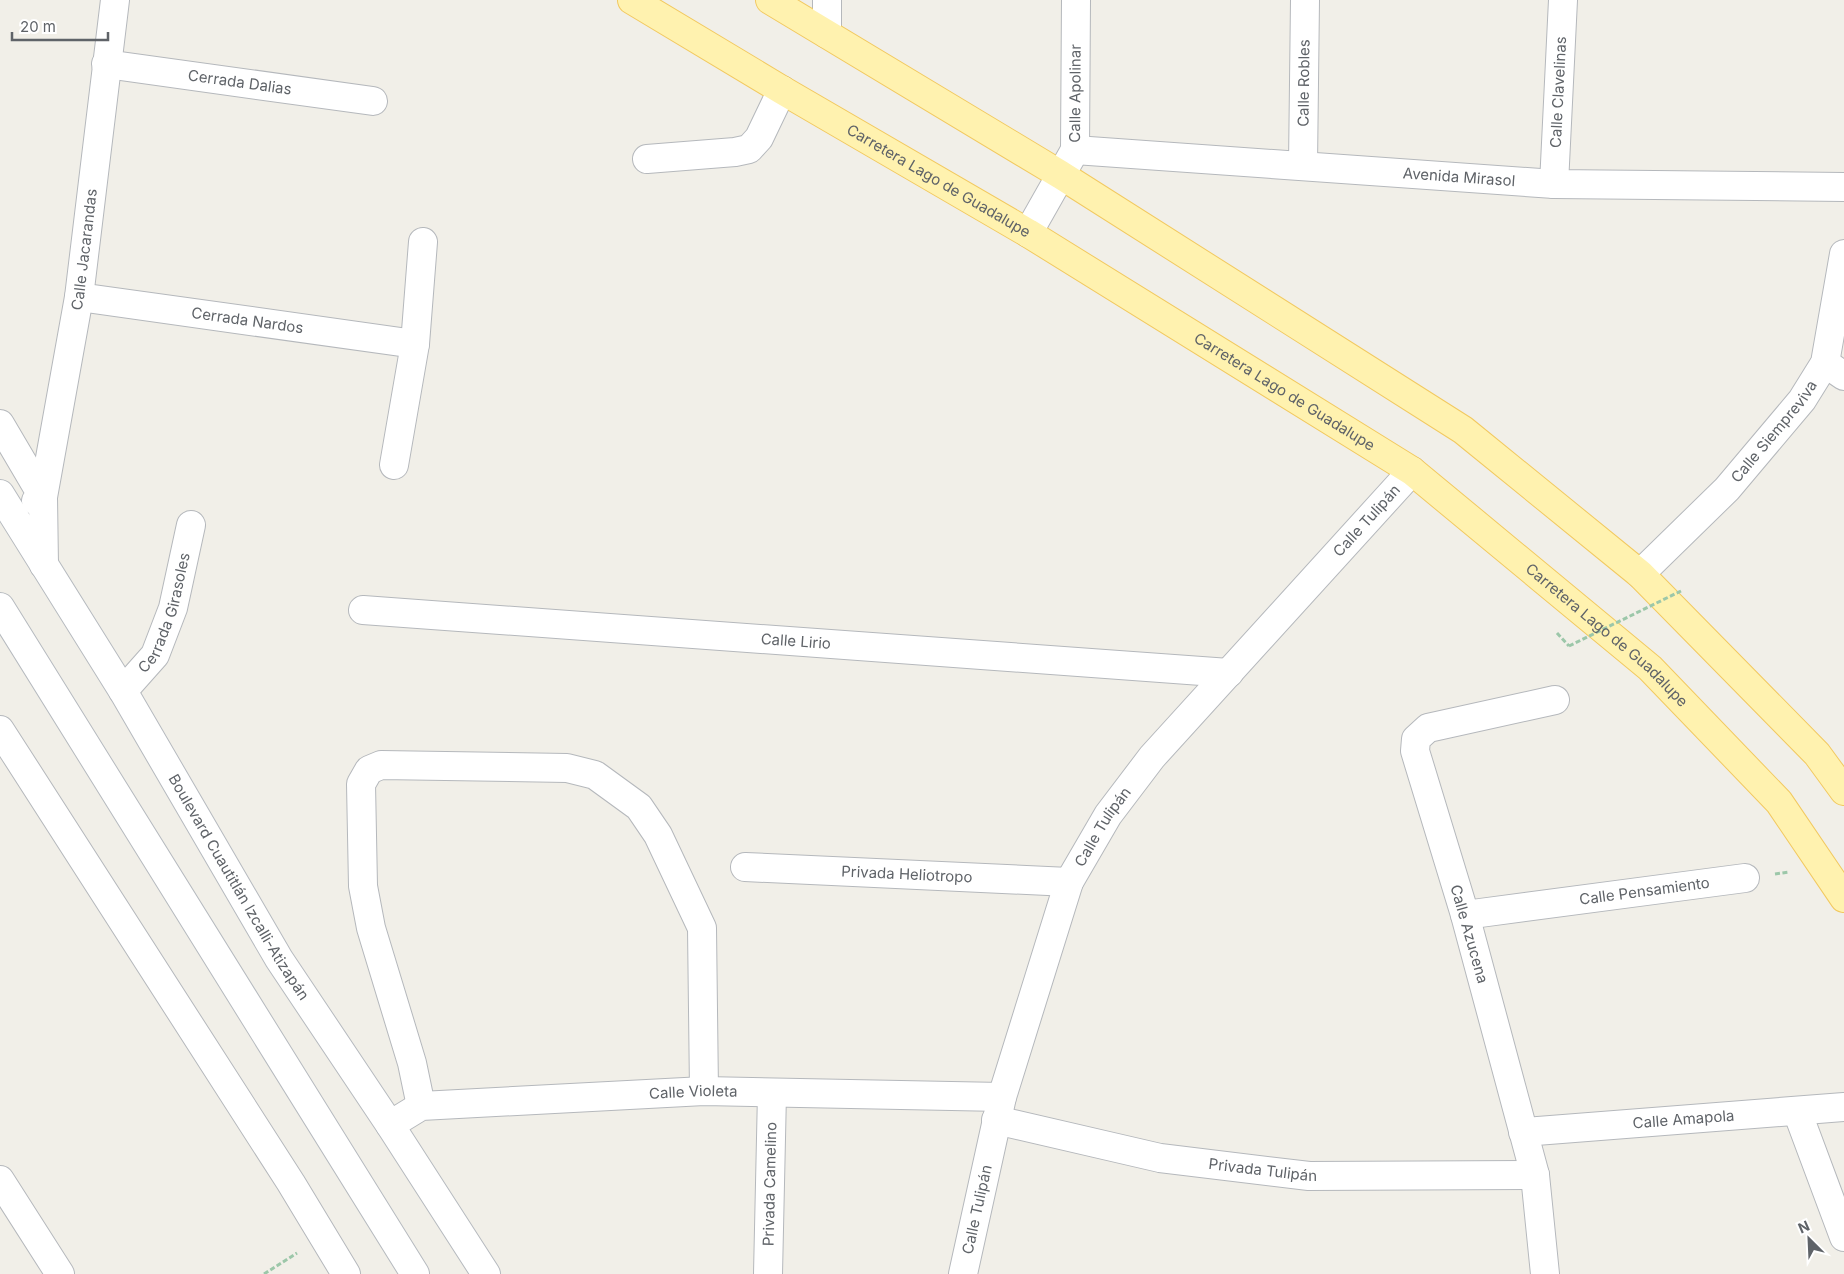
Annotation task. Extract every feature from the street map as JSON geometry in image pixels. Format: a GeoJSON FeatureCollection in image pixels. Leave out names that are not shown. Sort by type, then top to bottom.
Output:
{"type":"FeatureCollection","features":[{"type":"Feature","properties":{"kind":"main road","name":"Carretera Lago de Guadalupe"},"geometry":{"type":"LineString","coordinates":[[632,0],[782,90],[1028,233],[1412,471],[1650,668],[1779,802],[1844,898]]}},
{"type":"Feature","properties":{"kind":"main road"},"geometry":{"type":"LineString","coordinates":[[770,0],[1061,175],[1463,430],[1640,574],[1817,754],[1844,791]]}},
{"type":"Feature","properties":{"kind":"street","name":"Calle Jacarandas"},"geometry":{"type":"LineString","coordinates":[[44,565],[43,497],[79,297],[115,0]]}},
{"type":"Feature","properties":{"kind":"street"},"geometry":{"type":"LineString","coordinates":[[827,0],[827,34]]}},
{"type":"Feature","properties":{"kind":"street","name":"Calle Apolinar"},"geometry":{"type":"LineString","coordinates":[[1028,233],[1075,150],[1076,0]]}},
{"type":"Feature","properties":{"kind":"street","name":"Calle Robles"},"geometry":{"type":"LineString","coordinates":[[1303,165],[1306,0]]}},
{"type":"Feature","properties":{"kind":"street","name":"Calle Clavelinas"},"geometry":{"type":"LineString","coordinates":[[1554,184],[1563,0]]}},
{"type":"Feature","properties":{"kind":"street","name":"Cerrada Dalias"},"geometry":{"type":"LineString","coordinates":[[106,64],[373,101]]}},
{"type":"Feature","properties":{"kind":"street"},"geometry":{"type":"LineString","coordinates":[[648,159],[735,152],[748,149],[759,138],[782,90]]}},
{"type":"Feature","properties":{"kind":"street","name":"Avenida Mirasol"},"geometry":{"type":"LineString","coordinates":[[1075,150],[1554,184],[1844,187]]}},
{"type":"Feature","properties":{"kind":"street"},"geometry":{"type":"LineString","coordinates":[[394,464],[401,343],[422,242]]}},
{"type":"Feature","properties":{"kind":"street","name":"Calle Siempreviva"},"geometry":{"type":"LineString","coordinates":[[1640,574],[1727,489],[1802,400],[1835,369],[1844,254]]}},
{"type":"Feature","properties":{"kind":"street","name":"Cerrada Nardos"},"geometry":{"type":"LineString","coordinates":[[79,297],[401,343]]}},
{"type":"Feature","properties":{"kind":"street"},"geometry":{"type":"LineString","coordinates":[[0,424],[43,497],[7,505]]}},
{"type":"Feature","properties":{"kind":"street","name":"Calle Tulipán"},"geometry":{"type":"LineString","coordinates":[[963,1274],[999,1108],[1069,882],[1108,815],[1152,757],[1412,471]]}},
{"type":"Feature","properties":{"kind":"street","name":"Boulevard Cuautitlán Izcalli-Atizapán"},"geometry":{"type":"LineString","coordinates":[[7,505],[123,692],[280,959],[486,1274]]}},
{"type":"Feature","properties":{"kind":"street","name":"Cerrada Girasoles"},"geometry":{"type":"LineString","coordinates":[[123,692],[155,655],[173,608],[191,525]]}},
{"type":"Feature","properties":{"kind":"street"},"geometry":{"type":"LineString","coordinates":[[0,608],[415,1274]]}},
{"type":"Feature","properties":{"kind":"street","name":"Calle Lirio"},"geometry":{"type":"LineString","coordinates":[[363,610],[1228,674]]}},
{"type":"Feature","properties":{"kind":"street","name":"Calle Azucena"},"geometry":{"type":"LineString","coordinates":[[1545,1274],[1535,1175],[1465,916],[1415,751],[1416,739],[1428,728],[1555,700]]}},
{"type":"Feature","properties":{"kind":"street"},"geometry":{"type":"LineString","coordinates":[[0,730],[291,1183],[346,1274]]}},
{"type":"Feature","properties":{"kind":"street"},"geometry":{"type":"LineString","coordinates":[[421,1106],[412,1063],[371,928],[363,886],[361,784],[369,770],[381,766],[567,768],[595,775],[639,807],[658,836],[702,928],[704,1091]]}},
{"type":"Feature","properties":{"kind":"street","name":"Privada Heliotropo"},"geometry":{"type":"LineString","coordinates":[[745,868],[1069,882]]}},
{"type":"Feature","properties":{"kind":"street","name":"Calle Pensamiento"},"geometry":{"type":"LineString","coordinates":[[1465,916],[1746,878]]}},
{"type":"Feature","properties":{"kind":"street","name":"Calle Violeta"},"geometry":{"type":"LineString","coordinates":[[390,1125],[421,1106],[704,1091],[772,1093],[999,1108]]}},
{"type":"Feature","properties":{"kind":"street","name":"Privada Camelino"},"geometry":{"type":"LineString","coordinates":[[768,1274],[772,1093]]}},
{"type":"Feature","properties":{"kind":"street","name":"Calle Amapola"},"geometry":{"type":"LineString","coordinates":[[1523,1132],[1844,1106]]}},
{"type":"Feature","properties":{"kind":"street","name":"Privada Tulipán"},"geometry":{"type":"LineString","coordinates":[[999,1108],[1160,1158],[1309,1176],[1535,1175]]}},
{"type":"Feature","properties":{"kind":"street"},"geometry":{"type":"LineString","coordinates":[[1797,1111],[1844,1237]]}},
{"type":"Feature","properties":{"kind":"street"},"geometry":{"type":"LineString","coordinates":[[0,1180],[60,1274]]}},
{"type":"Feature","properties":{"kind":"path"},"geometry":{"type":"LineString","coordinates":[[1569,646],[1681,591]]}},
{"type":"Feature","properties":{"kind":"path"},"geometry":{"type":"LineString","coordinates":[[1746,878],[1824,867]]}},
{"type":"Feature","properties":{"kind":"path"},"geometry":{"type":"LineString","coordinates":[[264,1274],[323,1238]]}}]}
